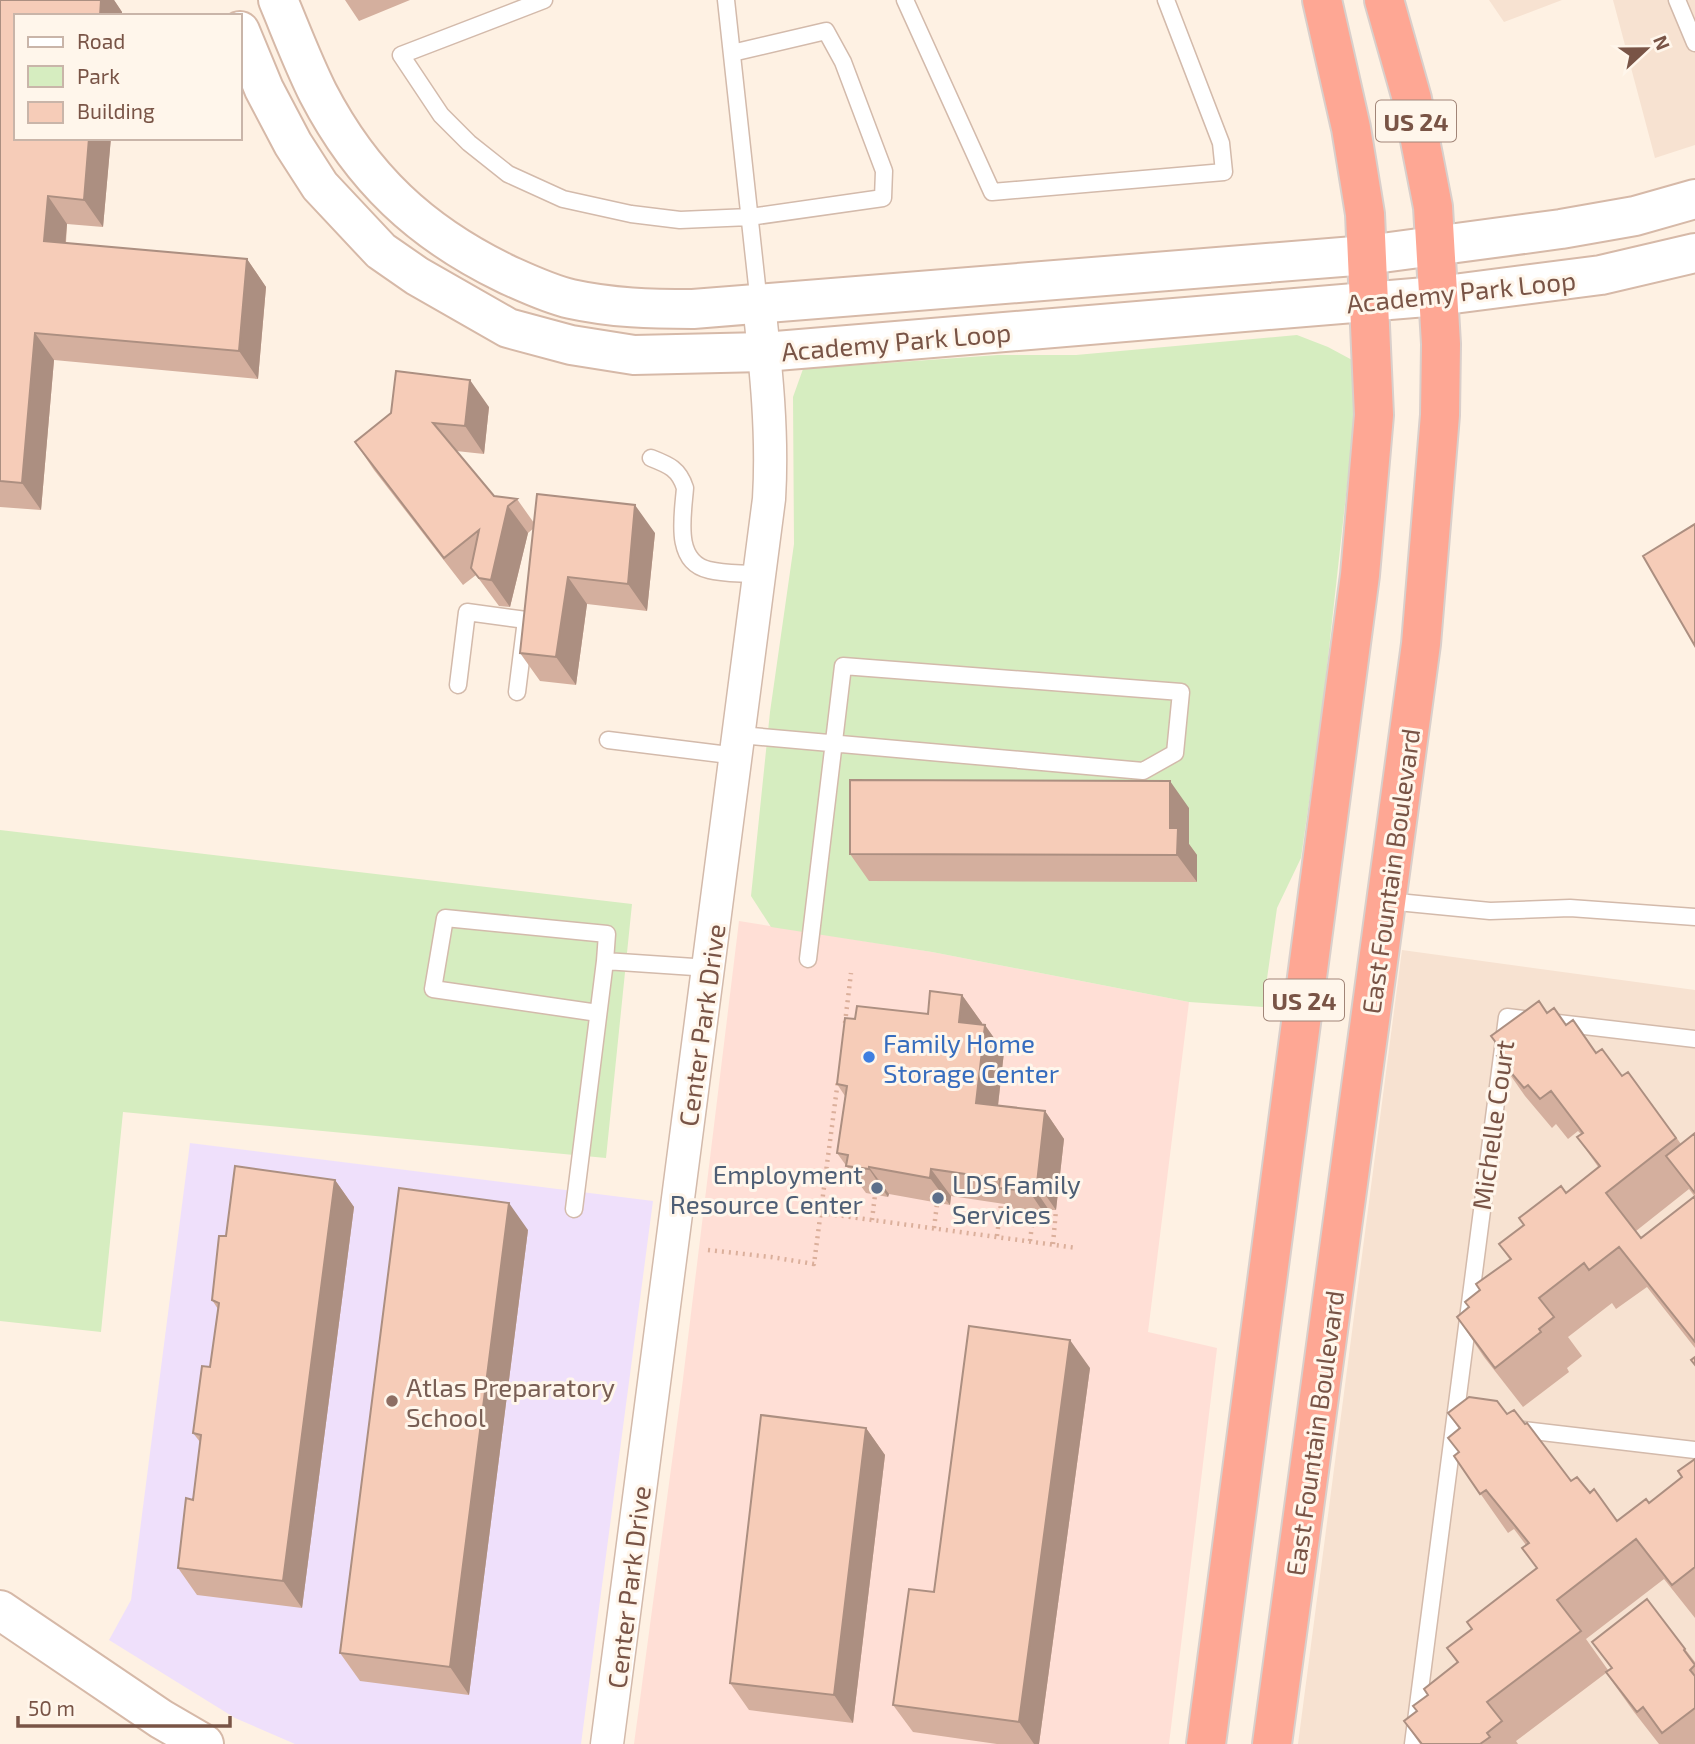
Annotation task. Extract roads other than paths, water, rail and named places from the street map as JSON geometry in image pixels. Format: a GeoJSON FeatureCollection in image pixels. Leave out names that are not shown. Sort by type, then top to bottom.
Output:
{"type":"FeatureCollection","features":[{"type":"Feature","properties":{"kind":"highway","name":"US 24"},"geometry":{"type":"LineString","coordinates":[[1206,1744],[1360,575],[1374,415],[1365,214],[1351,128],[1322,0]]}},
{"type":"Feature","properties":{"kind":"highway","name":"East Fountain Boulevard"},"geometry":{"type":"LineString","coordinates":[[1272,1744],[1421,644],[1440,415],[1441,344],[1433,207],[1414,110],[1384,0]]}},
{"type":"Feature","properties":{"kind":"street","name":"Academy Park Loop"},"geometry":{"type":"LineString","coordinates":[[278,0],[318,94],[347,142],[378,181],[408,212],[443,239],[498,270],[569,298],[627,309],[693,309],[1367,255],[1561,229],[1635,216],[1695,199]]}},
{"type":"Feature","properties":{"kind":"street","name":"Academy Park Loop"},"geometry":{"type":"LineString","coordinates":[[242,36],[264,89],[293,145],[320,186],[381,251],[417,276],[508,328],[571,345],[634,355],[764,352],[1438,296],[1601,275],[1695,253]]}},
{"type":"Feature","properties":{"kind":"street","name":"Center Park Drive"},"geometry":{"type":"LineString","coordinates":[[607,1744],[769,499],[771,463],[759,304]]}},
{"type":"Feature","properties":{"kind":"street"},"geometry":{"type":"LineString","coordinates":[[0,1610],[202,1744]]}},
{"type":"Feature","properties":{"kind":"lane"},"geometry":{"type":"LineString","coordinates":[[544,0],[401,54],[441,115],[469,143],[508,174],[563,199],[631,215],[680,220],[750,217],[883,198],[884,171],[844,62],[826,30],[732,53]]}},
{"type":"Feature","properties":{"kind":"lane"},"geometry":{"type":"LineString","coordinates":[[726,0],[759,304]]}},
{"type":"Feature","properties":{"kind":"lane"},"geometry":{"type":"LineString","coordinates":[[905,0],[992,192],[1224,172],[1221,143],[1166,0]]}},
{"type":"Feature","properties":{"kind":"lane"},"geometry":{"type":"LineString","coordinates":[[1677,0],[1695,43]]}},
{"type":"Feature","properties":{"kind":"lane"},"geometry":{"type":"LineString","coordinates":[[652,458],[670,465],[678,471],[682,480],[685,488],[683,541],[691,559],[708,570],[760,575]]}},
{"type":"Feature","properties":{"kind":"lane"},"geometry":{"type":"LineString","coordinates":[[458,685],[467,612],[526,620],[517,692]]}},
{"type":"Feature","properties":{"kind":"lane"},"geometry":{"type":"LineString","coordinates":[[608,740],[738,746],[832,743],[1143,771],[1175,753],[1181,692],[843,666],[832,743],[808,959]]}},
{"type":"Feature","properties":{"kind":"lane"},"geometry":{"type":"LineString","coordinates":[[1386,901],[1490,911],[1570,908],[1695,917]]}},
{"type":"Feature","properties":{"kind":"lane"},"geometry":{"type":"LineString","coordinates":[[574,1209],[605,961],[607,934],[445,918],[433,989],[598,1013]]}},
{"type":"Feature","properties":{"kind":"lane"},"geometry":{"type":"LineString","coordinates":[[605,961],[709,968]]}},
{"type":"Feature","properties":{"kind":"lane","name":"Michelle Court"},"geometry":{"type":"LineString","coordinates":[[1413,1744],[1460,1422],[1507,1017],[1695,1040]]}},
{"type":"Feature","properties":{"kind":"lane"},"geometry":{"type":"LineString","coordinates":[[1494,1426],[1695,1451]]}},
{"type":"Feature","properties":{"kind":"place","name":"Family Home Storage Center"},"geometry":{"type":"Point","coordinates":[869,1057]}},
{"type":"Feature","properties":{"kind":"place","name":"Employment Resource Center"},"geometry":{"type":"Point","coordinates":[877,1188]}},
{"type":"Feature","properties":{"kind":"place","name":"LDS Family Services"},"geometry":{"type":"Point","coordinates":[938,1198]}},
{"type":"Feature","properties":{"kind":"place","name":"Atlas Preparatory School"},"geometry":{"type":"Point","coordinates":[392,1401]}}]}
